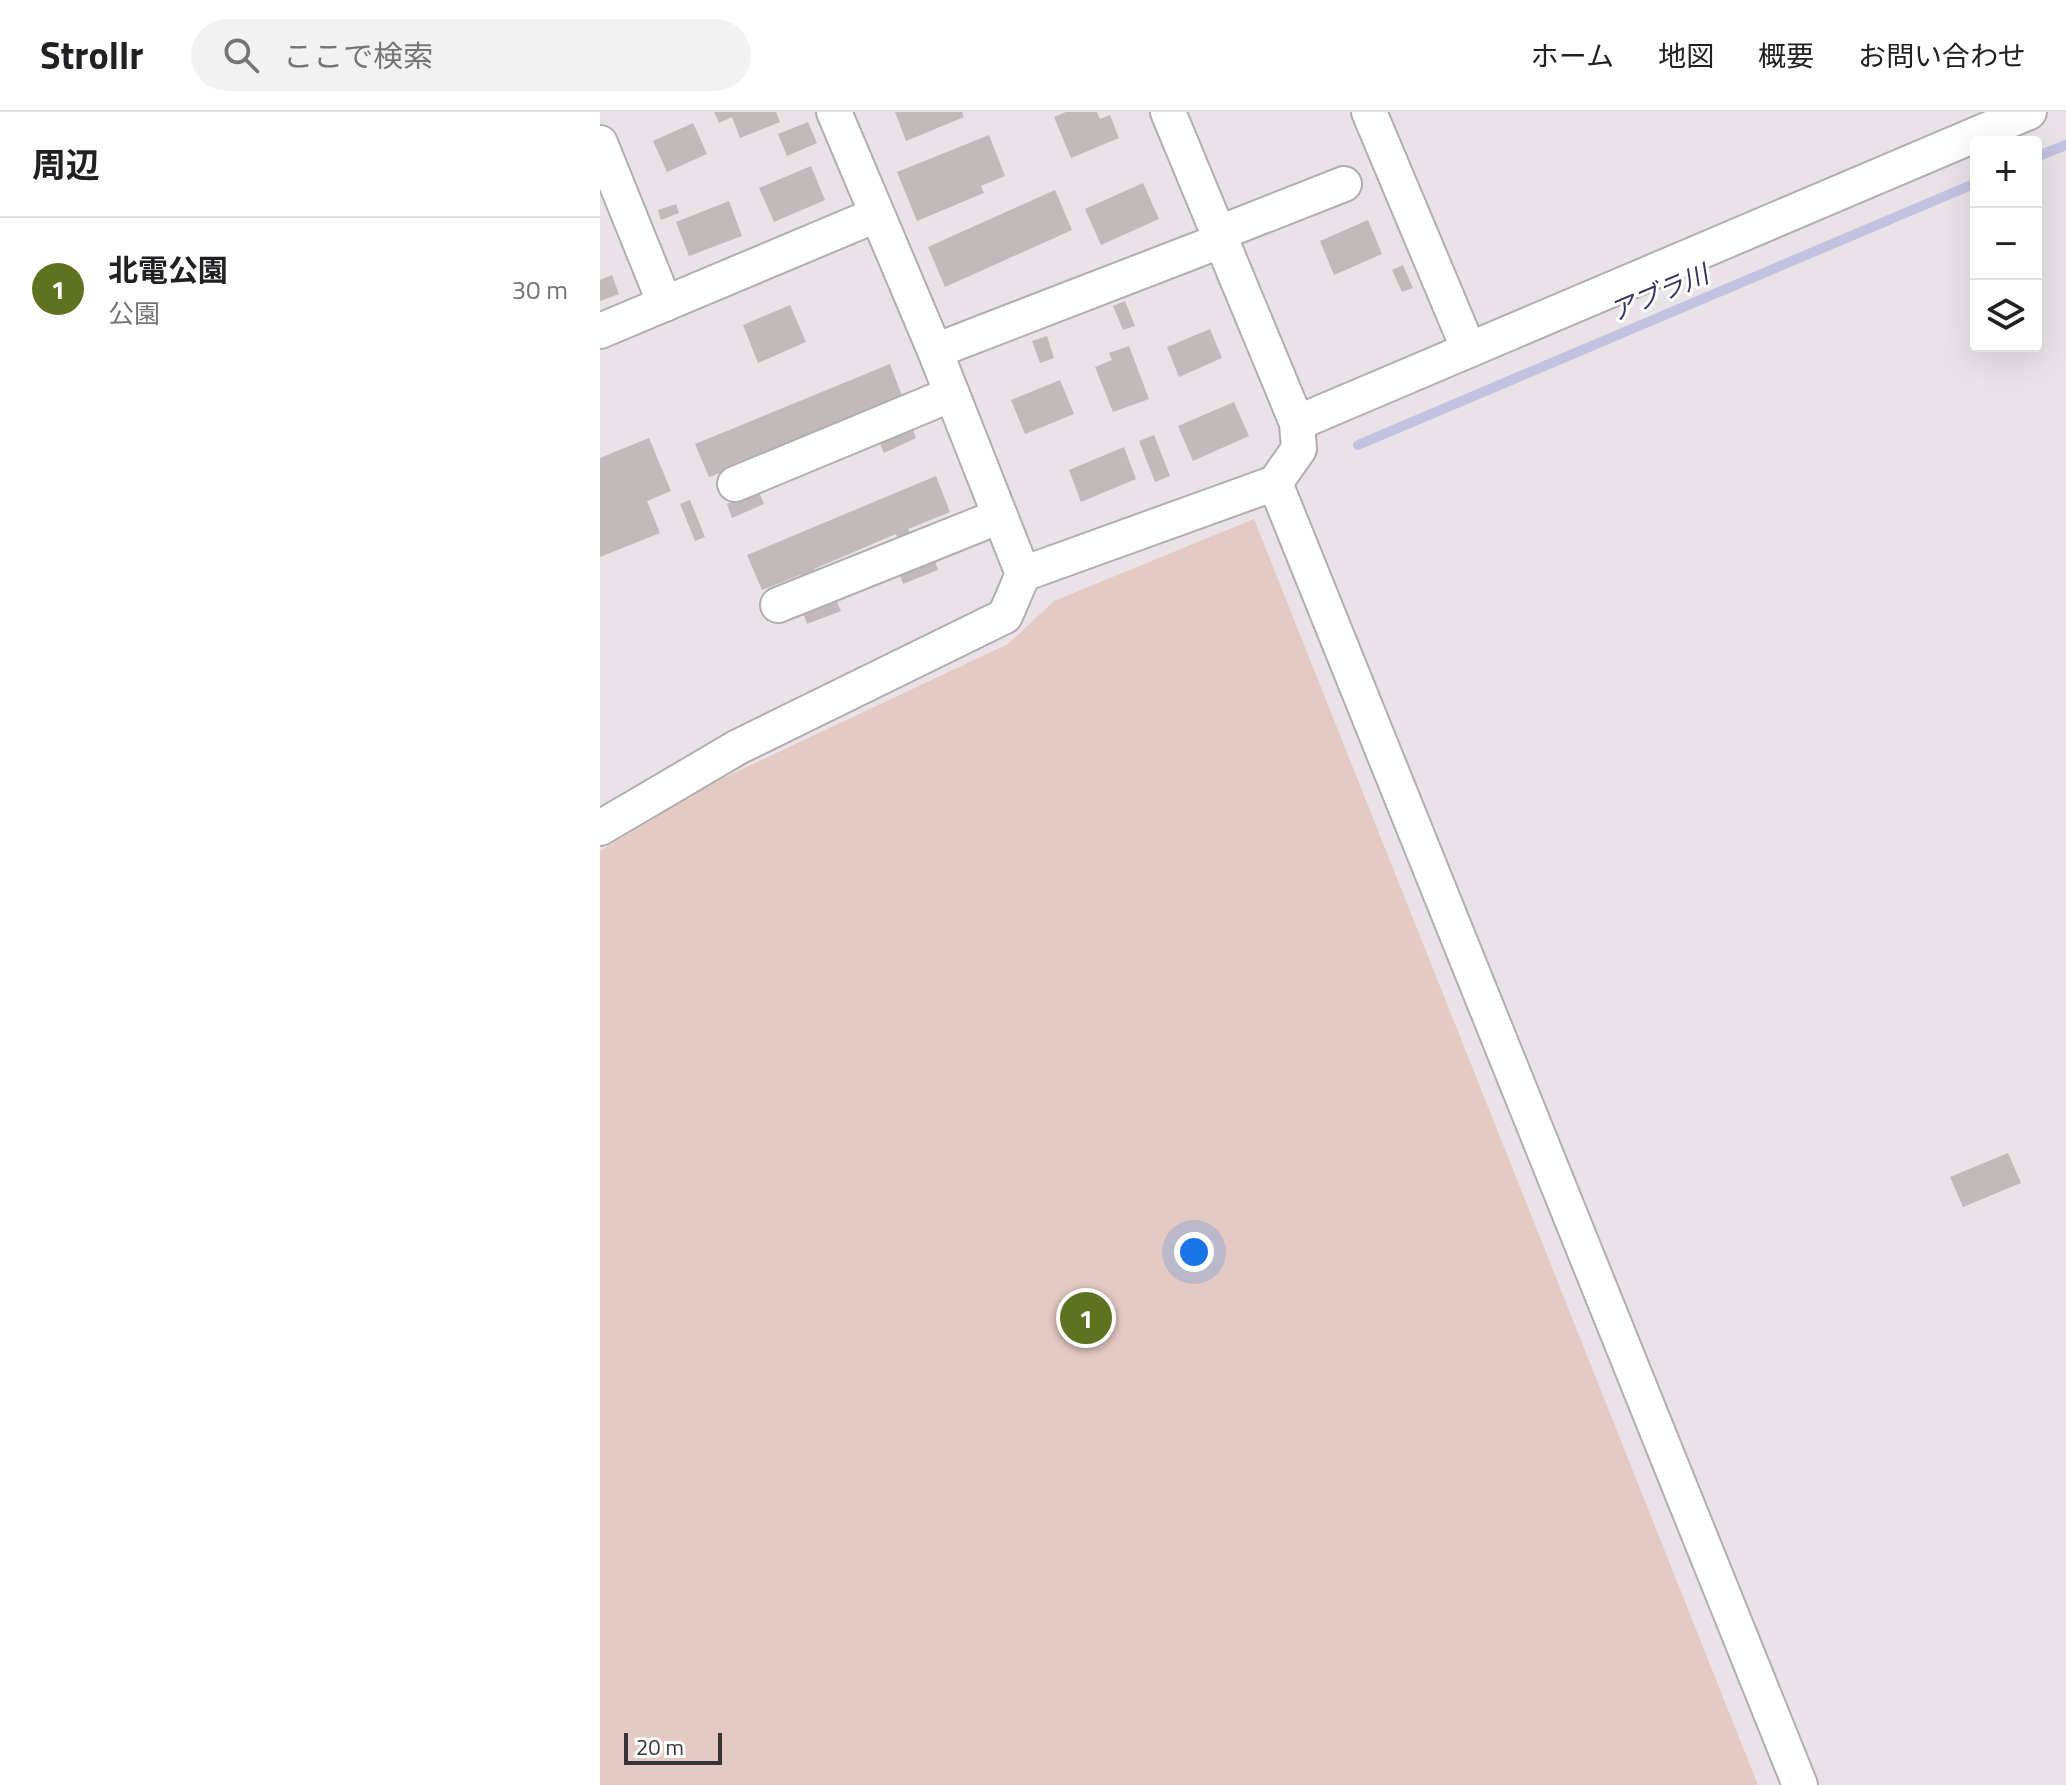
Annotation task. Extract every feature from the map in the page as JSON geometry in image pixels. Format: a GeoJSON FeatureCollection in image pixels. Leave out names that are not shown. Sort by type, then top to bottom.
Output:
{"type":"FeatureCollection","features":[{"type":"Feature","properties":{"kind":"street"},"geometry":{"type":"LineString","coordinates":[[600,828],[738,747],[1005,616],[1023,574],[935,351],[834,112]]}},
{"type":"Feature","properties":{"kind":"street"},"geometry":{"type":"LineString","coordinates":[[1023,574],[1275,483],[1299,449],[1297,423],[1168,112]]}},
{"type":"Feature","properties":{"kind":"street"},"geometry":{"type":"LineString","coordinates":[[1369,112],[1469,350]]}},
{"type":"Feature","properties":{"kind":"street"},"geometry":{"type":"LineString","coordinates":[[1297,423],[2029,112]]}},
{"type":"Feature","properties":{"kind":"street"},"geometry":{"type":"LineString","coordinates":[[600,143],[665,304]]}},
{"type":"Feature","properties":{"kind":"street"},"geometry":{"type":"LineString","coordinates":[[935,351],[1344,184]]}},
{"type":"Feature","properties":{"kind":"street"},"geometry":{"type":"LineString","coordinates":[[600,331],[876,215]]}},
{"type":"Feature","properties":{"kind":"street"},"geometry":{"type":"LineString","coordinates":[[735,484],[952,394]]}},
{"type":"Feature","properties":{"kind":"street"},"geometry":{"type":"LineString","coordinates":[[1275,483],[1800,1785]]}},
{"type":"Feature","properties":{"kind":"street"},"geometry":{"type":"LineString","coordinates":[[778,605],[1000,516]]}},
{"type":"Feature","properties":{"kind":"shaded area"},"geometry":{"type":"Polygon","coordinates":[[[1254,519],[1758,1785],[600,1785],[600,851],[717,781],[1008,644],[1054,601],[1254,519]]]}},
{"type":"Feature","properties":{"kind":"building"},"geometry":{"type":"Polygon","coordinates":[[[714,112],[776,112],[780,122],[740,138],[732,117],[719,123],[714,112]]]}},
{"type":"Feature","properties":{"kind":"building"},"geometry":{"type":"Polygon","coordinates":[[[895,112],[962,112],[964,117],[906,141],[895,112]]]}},
{"type":"Feature","properties":{"kind":"building"},"geometry":{"type":"Polygon","coordinates":[[[1066,112],[1097,112],[1100,119],[1110,115],[1119,138],[1071,158],[1054,117],[1066,112]]]}},
{"type":"Feature","properties":{"kind":"building"},"geometry":{"type":"Polygon","coordinates":[[[808,122],[817,143],[787,156],[778,134],[808,122]]]}},
{"type":"Feature","properties":{"kind":"building"},"geometry":{"type":"Polygon","coordinates":[[[693,123],[707,154],[667,172],[653,141],[693,123]]]}},
{"type":"Feature","properties":{"kind":"building"},"geometry":{"type":"Polygon","coordinates":[[[989,135],[1005,176],[981,186],[984,193],[917,221],[897,172],[989,135]]]}},
{"type":"Feature","properties":{"kind":"building"},"geometry":{"type":"Polygon","coordinates":[[[811,166],[825,200],[774,222],[759,188],[811,166]]]}},
{"type":"Feature","properties":{"kind":"building"},"geometry":{"type":"Polygon","coordinates":[[[1143,183],[1159,219],[1101,245],[1085,209],[1143,183]]]}},
{"type":"Feature","properties":{"kind":"building"},"geometry":{"type":"Polygon","coordinates":[[[1055,190],[1072,230],[945,287],[928,247],[1055,190]]]}},
{"type":"Feature","properties":{"kind":"building"},"geometry":{"type":"Polygon","coordinates":[[[729,201],[742,236],[689,256],[676,222],[729,201]]]}},
{"type":"Feature","properties":{"kind":"building"},"geometry":{"type":"Polygon","coordinates":[[[676,204],[679,213],[661,220],[658,210],[676,204]]]}},
{"type":"Feature","properties":{"kind":"building"},"geometry":{"type":"Polygon","coordinates":[[[1368,220],[1382,254],[1334,275],[1320,241],[1368,220]]]}},
{"type":"Feature","properties":{"kind":"building"},"geometry":{"type":"Polygon","coordinates":[[[1403,265],[1413,288],[1402,292],[1392,270],[1403,265]]]}},
{"type":"Feature","properties":{"kind":"building"},"geometry":{"type":"Polygon","coordinates":[[[612,275],[619,294],[600,301],[600,280],[612,275]]]}},
{"type":"Feature","properties":{"kind":"building"},"geometry":{"type":"Polygon","coordinates":[[[1125,301],[1135,326],[1123,330],[1113,306],[1125,301]]]}},
{"type":"Feature","properties":{"kind":"building"},"geometry":{"type":"Polygon","coordinates":[[[790,305],[806,342],[758,363],[743,325],[790,305]]]}},
{"type":"Feature","properties":{"kind":"building"},"geometry":{"type":"Polygon","coordinates":[[[1210,329],[1222,358],[1179,377],[1167,347],[1210,329]]]}},
{"type":"Feature","properties":{"kind":"building"},"geometry":{"type":"Polygon","coordinates":[[[1047,336],[1054,358],[1040,363],[1032,341],[1047,336]]]}},
{"type":"Feature","properties":{"kind":"building"},"geometry":{"type":"Polygon","coordinates":[[[1129,346],[1149,399],[1113,412],[1095,367],[1112,360],[1109,353],[1129,346]]]}},
{"type":"Feature","properties":{"kind":"building"},"geometry":{"type":"Polygon","coordinates":[[[890,364],[902,396],[860,413],[863,420],[709,477],[695,444],[890,364]]]}},
{"type":"Feature","properties":{"kind":"building"},"geometry":{"type":"Polygon","coordinates":[[[1060,380],[1074,414],[1025,434],[1011,400],[1060,380]]]}},
{"type":"Feature","properties":{"kind":"building"},"geometry":{"type":"Polygon","coordinates":[[[1234,402],[1249,436],[1193,461],[1178,426],[1234,402]]]}},
{"type":"Feature","properties":{"kind":"building"},"geometry":{"type":"Polygon","coordinates":[[[911,426],[916,438],[884,453],[879,442],[911,426]]]}},
{"type":"Feature","properties":{"kind":"building"},"geometry":{"type":"Polygon","coordinates":[[[1154,435],[1170,476],[1155,482],[1139,441],[1154,435]]]}},
{"type":"Feature","properties":{"kind":"building"},"geometry":{"type":"Polygon","coordinates":[[[649,438],[671,491],[647,501],[660,533],[600,557],[600,458],[649,438]]]}},
{"type":"Feature","properties":{"kind":"building"},"geometry":{"type":"Polygon","coordinates":[[[1124,447],[1136,479],[1081,502],[1069,470],[1124,447]]]}},
{"type":"Feature","properties":{"kind":"building"},"geometry":{"type":"Polygon","coordinates":[[[936,476],[950,512],[908,529],[911,537],[899,542],[896,534],[814,569],[818,578],[803,584],[800,575],[762,590],[747,555],[936,476]]]}},
{"type":"Feature","properties":{"kind":"building"},"geometry":{"type":"Polygon","coordinates":[[[758,490],[764,504],[732,518],[727,504],[758,490]]]}},
{"type":"Feature","properties":{"kind":"building"},"geometry":{"type":"Polygon","coordinates":[[[690,500],[705,537],[695,541],[680,504],[690,500]]]}},
{"type":"Feature","properties":{"kind":"building"},"geometry":{"type":"Polygon","coordinates":[[[933,556],[938,570],[903,584],[898,570],[933,556]]]}},
{"type":"Feature","properties":{"kind":"building"},"geometry":{"type":"Polygon","coordinates":[[[835,597],[841,611],[807,624],[802,610],[835,597]]]}},
{"type":"Feature","properties":{"kind":"building"},"geometry":{"type":"Polygon","coordinates":[[[2008,1153],[2021,1183],[1963,1207],[1950,1177],[2008,1153]]]}},
{"type":"Feature","properties":{"kind":"waterway","name":"アブラ川"},"geometry":{"type":"LineString","coordinates":[[2042,155],[2066,145]]}},
{"type":"Feature","properties":{"kind":"waterway","name":"アブラ川"},"geometry":{"type":"LineString","coordinates":[[1358,445],[1970,186]]}},
{"type":"Feature","properties":{"kind":"place","name":"北電公園"},"geometry":{"type":"Point","coordinates":[1086,1318]}}]}
